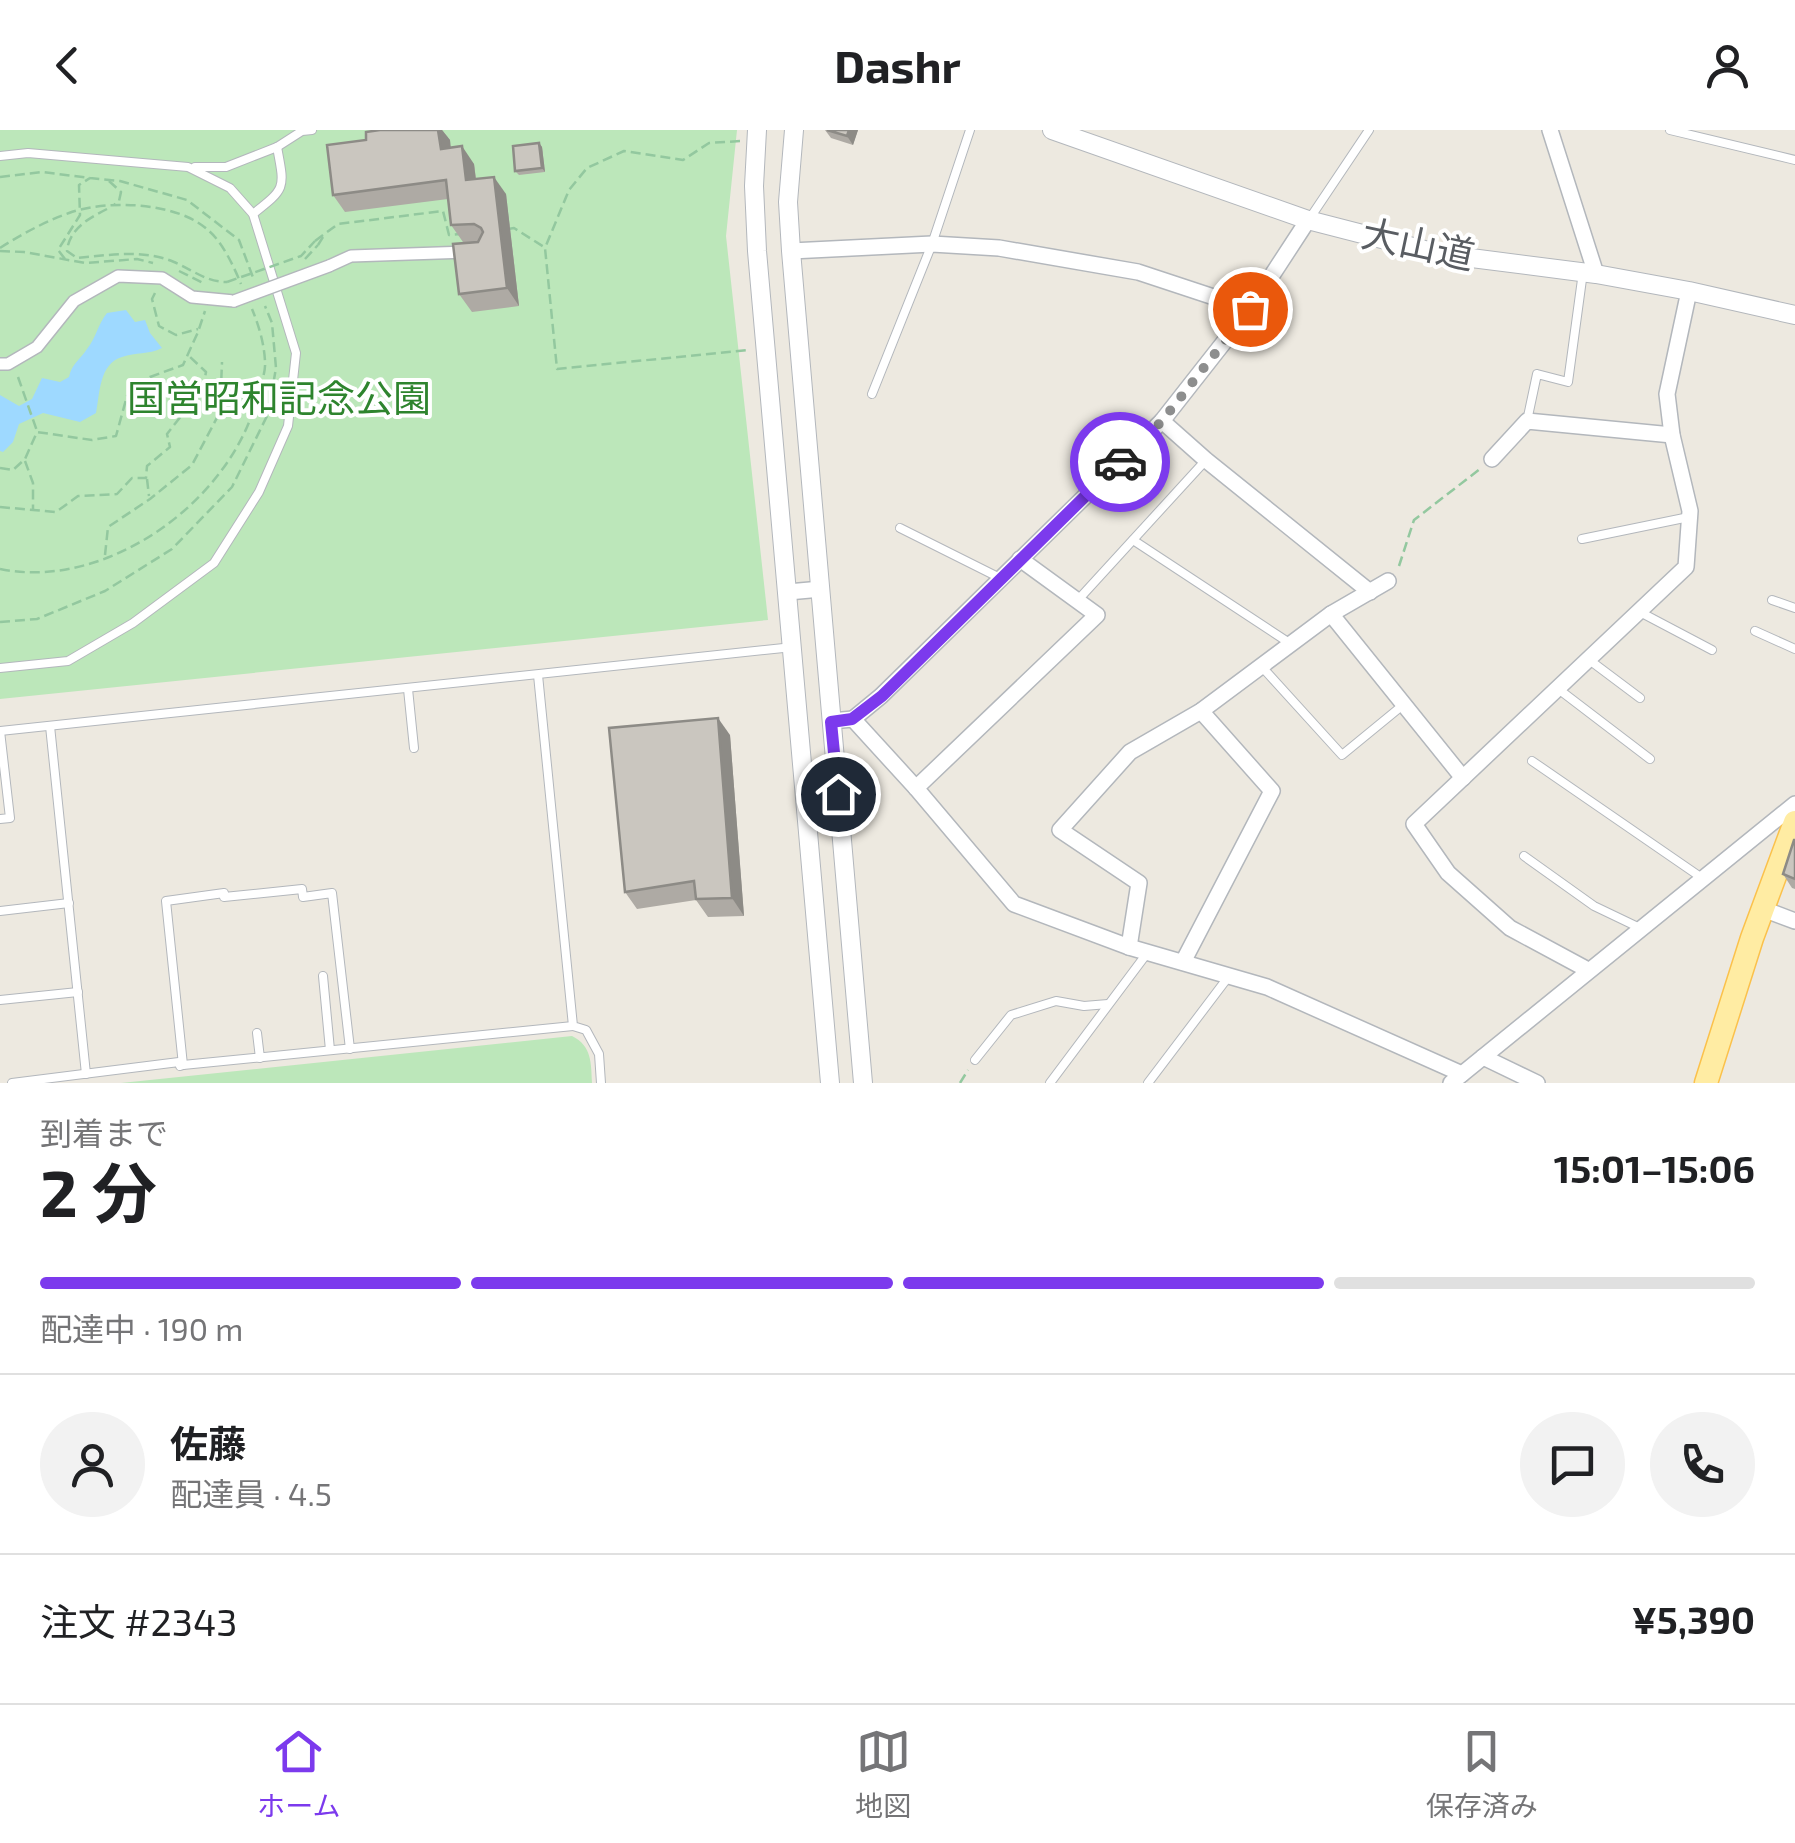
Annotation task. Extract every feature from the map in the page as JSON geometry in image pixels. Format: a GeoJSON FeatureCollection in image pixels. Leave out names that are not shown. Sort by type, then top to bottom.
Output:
{"type":"FeatureCollection","features":[{"type":"Feature","properties":{"kind":"main road"},"geometry":{"type":"LineString","coordinates":[[1706,1083],[1762,909],[1795,822]]}},
{"type":"Feature","properties":{"kind":"street"},"geometry":{"type":"LineString","coordinates":[[794,130],[788,202],[791,252],[863,1083]]}},
{"type":"Feature","properties":{"kind":"street","name":"大山道"},"geometry":{"type":"LineString","coordinates":[[1052,130],[1308,220],[1440,254],[1690,290],[1795,315]]}},
{"type":"Feature","properties":{"kind":"street"},"geometry":{"type":"LineString","coordinates":[[1550,130],[1589,273]]}},
{"type":"Feature","properties":{"kind":"street"},"geometry":{"type":"LineString","coordinates":[[757,134],[756,251],[830,1083]]}},
{"type":"Feature","properties":{"kind":"street"},"geometry":{"type":"LineString","coordinates":[[831,722],[852,719],[882,696],[1162,421],[1250,309],[1308,220]]}},
{"type":"Feature","properties":{"kind":"street"},"geometry":{"type":"LineString","coordinates":[[791,252],[932,244],[999,248],[1138,272],[1250,309]]}},
{"type":"Feature","properties":{"kind":"street"},"geometry":{"type":"LineString","coordinates":[[4,364],[38,347],[74,301],[118,276],[162,278],[192,297],[241,300],[351,256],[486,251]]}},
{"type":"Feature","properties":{"kind":"street"},"geometry":{"type":"LineString","coordinates":[[1588,970],[1510,928],[1448,873],[1414,824],[1686,567],[1689,516],[1667,394],[1690,290]]}},
{"type":"Feature","properties":{"kind":"street"},"geometry":{"type":"LineString","coordinates":[[1162,421],[1370,592]]}},
{"type":"Feature","properties":{"kind":"street"},"geometry":{"type":"LineString","coordinates":[[1492,458],[1527,421],[1672,434]]}},
{"type":"Feature","properties":{"kind":"street"},"geometry":{"type":"LineString","coordinates":[[916,788],[1097,615],[1020,560]]}},
{"type":"Feature","properties":{"kind":"street"},"geometry":{"type":"LineString","coordinates":[[1129,947],[1139,884],[1060,830],[1130,752],[1201,712],[1331,614],[1388,581]]}},
{"type":"Feature","properties":{"kind":"street"},"geometry":{"type":"LineString","coordinates":[[788,592],[820,589]]}},
{"type":"Feature","properties":{"kind":"street"},"geometry":{"type":"LineString","coordinates":[[1331,614],[1463,778]]}},
{"type":"Feature","properties":{"kind":"street"},"geometry":{"type":"LineString","coordinates":[[1183,962],[1272,791],[1201,712]]}},
{"type":"Feature","properties":{"kind":"street"},"geometry":{"type":"LineString","coordinates":[[852,719],[1014,904],[1129,947],[1267,987],[1456,1079],[1795,804]]}},
{"type":"Feature","properties":{"kind":"street"},"geometry":{"type":"LineString","coordinates":[[1762,909],[1795,921]]}},
{"type":"Feature","properties":{"kind":"street"},"geometry":{"type":"LineString","coordinates":[[1484,1056],[1537,1083]]}},
{"type":"Feature","properties":{"kind":"lane"},"geometry":{"type":"LineString","coordinates":[[0,156],[28,153],[226,167],[277,148],[302,131],[312,130]]}},
{"type":"Feature","properties":{"kind":"lane"},"geometry":{"type":"LineString","coordinates":[[872,394],[932,244],[970,130]]}},
{"type":"Feature","properties":{"kind":"lane"},"geometry":{"type":"LineString","coordinates":[[1308,220],[1369,130]]}},
{"type":"Feature","properties":{"kind":"lane"},"geometry":{"type":"LineString","coordinates":[[1670,130],[1795,160]]}},
{"type":"Feature","properties":{"kind":"lane"},"geometry":{"type":"LineString","coordinates":[[253,214],[279,193],[283,178],[277,148]]}},
{"type":"Feature","properties":{"kind":"lane"},"geometry":{"type":"LineString","coordinates":[[0,668],[68,660],[134,623],[214,563],[260,492],[288,426],[296,353],[253,214],[230,188],[188,167]]}},
{"type":"Feature","properties":{"kind":"lane"},"geometry":{"type":"LineString","coordinates":[[1527,421],[1537,374],[1568,382],[1589,273]]}},
{"type":"Feature","properties":{"kind":"lane"},"geometry":{"type":"LineString","coordinates":[[1078,601],[1206,460]]}},
{"type":"Feature","properties":{"kind":"lane"},"geometry":{"type":"LineString","coordinates":[[1582,540],[1689,516]]}},
{"type":"Feature","properties":{"kind":"lane"},"geometry":{"type":"LineString","coordinates":[[900,528],[1000,578]]}},
{"type":"Feature","properties":{"kind":"lane"},"geometry":{"type":"LineString","coordinates":[[1133,540],[1292,644]]}},
{"type":"Feature","properties":{"kind":"lane"},"geometry":{"type":"LineString","coordinates":[[1772,600],[1795,608]]}},
{"type":"Feature","properties":{"kind":"lane"},"geometry":{"type":"LineString","coordinates":[[1638,611],[1712,650]]}},
{"type":"Feature","properties":{"kind":"lane"},"geometry":{"type":"LineString","coordinates":[[1755,631],[1795,649]]}},
{"type":"Feature","properties":{"kind":"lane"},"geometry":{"type":"LineString","coordinates":[[0,819],[10,818],[0,731],[793,647]]}},
{"type":"Feature","properties":{"kind":"lane"},"geometry":{"type":"LineString","coordinates":[[1588,659],[1640,698]]}},
{"type":"Feature","properties":{"kind":"lane"},"geometry":{"type":"LineString","coordinates":[[1262,667],[1342,755],[1403,705]]}},
{"type":"Feature","properties":{"kind":"lane"},"geometry":{"type":"LineString","coordinates":[[538,675],[573,1026]]}},
{"type":"Feature","properties":{"kind":"lane"},"geometry":{"type":"LineString","coordinates":[[1557,688],[1650,760]]}},
{"type":"Feature","properties":{"kind":"lane"},"geometry":{"type":"LineString","coordinates":[[408,689],[414,748]]}},
{"type":"Feature","properties":{"kind":"lane"},"geometry":{"type":"LineString","coordinates":[[50,726],[86,1074]]}},
{"type":"Feature","properties":{"kind":"lane"},"geometry":{"type":"LineString","coordinates":[[1532,761],[1702,878]]}},
{"type":"Feature","properties":{"kind":"lane"},"geometry":{"type":"LineString","coordinates":[[1524,856],[1594,906],[1640,928]]}},
{"type":"Feature","properties":{"kind":"lane"},"geometry":{"type":"LineString","coordinates":[[188,1078],[166,902],[224,893],[224,897],[302,888],[303,896],[332,893],[350,1048]]}},
{"type":"Feature","properties":{"kind":"lane"},"geometry":{"type":"LineString","coordinates":[[0,911],[68,903]]}},
{"type":"Feature","properties":{"kind":"lane"},"geometry":{"type":"LineString","coordinates":[[1050,1083],[1148,952]]}},
{"type":"Feature","properties":{"kind":"lane"},"geometry":{"type":"LineString","coordinates":[[322,976],[330,1050]]}},
{"type":"Feature","properties":{"kind":"lane"},"geometry":{"type":"LineString","coordinates":[[1148,1083],[1229,976]]}},
{"type":"Feature","properties":{"kind":"lane"},"geometry":{"type":"LineString","coordinates":[[310,991],[324,989]]}},
{"type":"Feature","properties":{"kind":"lane"},"geometry":{"type":"LineString","coordinates":[[0,1000],[78,992]]}},
{"type":"Feature","properties":{"kind":"lane"},"geometry":{"type":"LineString","coordinates":[[974,1060],[1011,1016],[1056,1000],[1084,1006],[1108,1004]]}},
{"type":"Feature","properties":{"kind":"lane"},"geometry":{"type":"LineString","coordinates":[[12,1083],[179,1062],[180,1066],[573,1026],[586,1030],[598,1054],[601,1083]]}},
{"type":"Feature","properties":{"kind":"lane"},"geometry":{"type":"LineString","coordinates":[[257,1033],[260,1058]]}},
{"type":"Feature","properties":{"kind":"lane"},"geometry":{"type":"LineString","coordinates":[[130,1068],[131,1083]]}},
{"type":"Feature","properties":{"kind":"path"},"geometry":{"type":"LineString","coordinates":[[757,134],[709,144],[684,160],[624,151],[587,168],[569,190],[546,248],[557,369],[766,348]]}},
{"type":"Feature","properties":{"kind":"path"},"geometry":{"type":"LineString","coordinates":[[0,176],[42,172],[108,180],[187,200],[239,240],[258,290]]}},
{"type":"Feature","properties":{"kind":"path"},"geometry":{"type":"LineString","coordinates":[[66,260],[58,250],[80,215],[79,185],[90,178]]}},
{"type":"Feature","properties":{"kind":"path"},"geometry":{"type":"LineString","coordinates":[[108,180],[120,192],[119,201],[83,222],[68,242],[68,252],[77,258],[145,254],[172,261],[210,281],[227,282],[301,256],[338,224],[443,211],[449,235],[465,234]]}},
{"type":"Feature","properties":{"kind":"path"},"geometry":{"type":"LineString","coordinates":[[0,248],[34,228],[80,210],[150,205],[186,216],[210,232],[242,284]]}},
{"type":"Feature","properties":{"kind":"path"},"geometry":{"type":"LineString","coordinates":[[498,230],[514,228],[546,248]]}},
{"type":"Feature","properties":{"kind":"path"},"geometry":{"type":"LineString","coordinates":[[162,278],[152,299],[159,326],[176,335],[199,329]]}},
{"type":"Feature","properties":{"kind":"path"},"geometry":{"type":"LineString","coordinates":[[38,432],[92,440],[116,436],[127,396],[150,377],[182,364],[208,299]]}},
{"type":"Feature","properties":{"kind":"path"},"geometry":{"type":"LineString","coordinates":[[0,569],[25,574],[50,572],[104,558],[143,541],[181,515],[210,486],[238,448],[253,413],[266,365],[260,327],[241,300]]}},
{"type":"Feature","properties":{"kind":"path"},"geometry":{"type":"LineString","coordinates":[[0,622],[37,618],[105,592],[172,549],[232,488],[268,414],[276,368],[272,324],[265,307]]}},
{"type":"Feature","properties":{"kind":"path"},"geometry":{"type":"LineString","coordinates":[[150,498],[147,466],[170,447],[167,434],[203,388],[206,372],[188,354]]}},
{"type":"Feature","properties":{"kind":"path"},"geometry":{"type":"LineString","coordinates":[[104,558],[108,527],[192,466],[220,412],[222,362]]}},
{"type":"Feature","properties":{"kind":"path"},"geometry":{"type":"LineString","coordinates":[[0,468],[12,470],[25,459],[38,432],[18,376],[4,364]]}},
{"type":"Feature","properties":{"kind":"path"},"geometry":{"type":"LineString","coordinates":[[1388,581],[1400,565],[1414,520],[1492,458]]}},
{"type":"Feature","properties":{"kind":"path"},"geometry":{"type":"LineString","coordinates":[[25,459],[33,483],[33,512]]}},
{"type":"Feature","properties":{"kind":"path"},"geometry":{"type":"LineString","coordinates":[[0,506],[56,512],[78,496],[117,494],[132,478],[146,478]]}},
{"type":"Feature","properties":{"kind":"path"},"geometry":{"type":"LineString","coordinates":[[960,1083],[974,1060]]}},
{"type":"Feature","properties":{"kind":"green space","name":"国営昭和記念公園"},"geometry":{"type":"Polygon","coordinates":[[[0,130],[737,130],[726,236],[768,620],[0,699],[0,130]]]}},
{"type":"Feature","properties":{"kind":"green space"},"geometry":{"type":"Polygon","coordinates":[[[572,1036],[587,1050],[592,1083],[121,1083],[572,1036]]]}},
{"type":"Feature","properties":{"kind":"water"},"geometry":{"type":"Polygon","coordinates":[[[126,310],[135,322],[145,320],[162,348],[114,361],[102,380],[96,413],[80,422],[43,413],[19,424],[13,442],[0,451],[0,395],[19,406],[32,399],[42,378],[60,382],[69,377],[107,313],[126,310]]]}},
{"type":"Feature","properties":{"kind":"building"},"geometry":{"type":"Polygon","coordinates":[[[438,130],[441,149],[462,146],[466,180],[494,177],[507,288],[459,294],[453,244],[478,242],[483,232],[474,224],[451,225],[446,180],[333,195],[327,145],[366,140],[366,132],[438,130]]]}},
{"type":"Feature","properties":{"kind":"building"},"geometry":{"type":"Polygon","coordinates":[[[827,130],[849,130],[847,136],[827,130]]]}},
{"type":"Feature","properties":{"kind":"building"},"geometry":{"type":"Polygon","coordinates":[[[539,143],[542,168],[515,171],[513,146],[539,143]]]}},
{"type":"Feature","properties":{"kind":"building"},"geometry":{"type":"Polygon","coordinates":[[[718,718],[732,898],[696,899],[694,881],[625,892],[609,728],[718,718]]]}},
{"type":"Feature","properties":{"kind":"building"},"geometry":{"type":"Polygon","coordinates":[[[1795,840],[1795,879],[1783,874],[1795,840]]]}},
{"type":"Feature","properties":{"kind":"way so far"},"geometry":{"type":"LineString","coordinates":[[1120,462],[1162,421],[1250,309]]}},
{"type":"Feature","properties":{"kind":"route"},"geometry":{"type":"LineString","coordinates":[[838,794],[831,722],[852,719],[882,696],[1120,462]]}}]}
